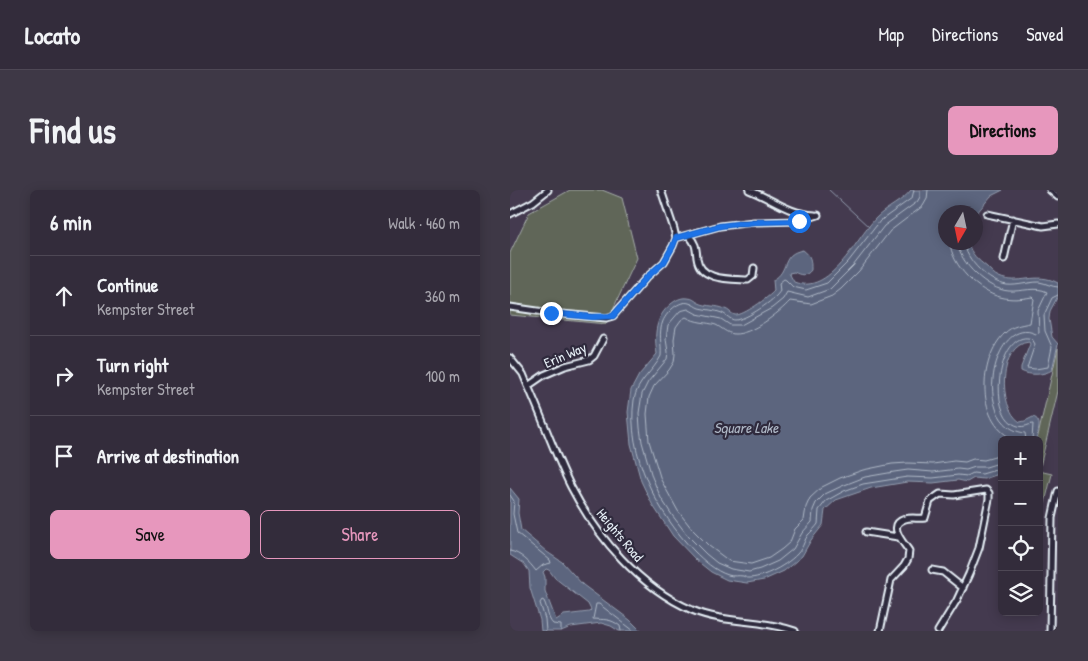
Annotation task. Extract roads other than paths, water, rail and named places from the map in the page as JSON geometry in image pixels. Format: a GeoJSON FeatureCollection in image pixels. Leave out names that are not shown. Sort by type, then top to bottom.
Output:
{"type":"FeatureCollection","features":[{"type":"Feature","properties":{"kind":"street"},"geometry":{"type":"LineString","coordinates":[[511,214],[540,193],[548,190]]}},
{"type":"Feature","properties":{"kind":"street"},"geometry":{"type":"LineString","coordinates":[[510,307],[592,317],[613,316],[647,277],[664,262],[673,246],[676,238],[661,190]]}},
{"type":"Feature","properties":{"kind":"street"},"geometry":{"type":"LineString","coordinates":[[676,238],[720,226],[754,222],[799,221],[818,215],[793,212],[749,190]]}},
{"type":"Feature","properties":{"kind":"street"},"geometry":{"type":"LineString","coordinates":[[1050,190],[1058,197]]}},
{"type":"Feature","properties":{"kind":"street"},"geometry":{"type":"LineString","coordinates":[[987,214],[1043,226],[1058,224]]}},
{"type":"Feature","properties":{"kind":"street"},"geometry":{"type":"LineString","coordinates":[[1004,259],[1013,219]]}},
{"type":"Feature","properties":{"kind":"street"},"geometry":{"type":"LineString","coordinates":[[689,236],[696,246],[699,264],[702,269],[715,278],[748,280],[753,276],[754,268]]}},
{"type":"Feature","properties":{"kind":"street","name":"Erin Way"},"geometry":{"type":"LineString","coordinates":[[528,386],[544,375],[565,366],[589,360],[594,356],[603,339]]}},
{"type":"Feature","properties":{"kind":"street","name":"Heights Road"},"geometry":{"type":"LineString","coordinates":[[510,358],[528,386],[578,500],[606,540],[641,577],[660,592],[692,610],[736,621],[774,625],[795,631]]}},
{"type":"Feature","properties":{"kind":"street"},"geometry":{"type":"LineString","coordinates":[[880,631],[891,580],[908,559],[909,551],[898,536],[896,528],[898,524],[906,518],[924,518],[930,501],[940,494],[954,495],[986,490],[989,493],[989,499],[979,548],[970,574],[938,631]]}},
{"type":"Feature","properties":{"kind":"street"},"geometry":{"type":"LineString","coordinates":[[1050,631],[1052,518],[1058,491]]}},
{"type":"Feature","properties":{"kind":"street"},"geometry":{"type":"LineString","coordinates":[[866,532],[898,536]]}},
{"type":"Feature","properties":{"kind":"street"},"geometry":{"type":"LineString","coordinates":[[932,570],[943,572],[963,588]]}},
{"type":"Feature","properties":{"kind":"water","name":"Square Lake"},"geometry":{"type":"Polygon","coordinates":[[[911,190],[1003,190],[991,196],[983,206],[938,205],[938,250],[971,250],[994,274],[1006,279],[1042,278],[1058,283],[1058,296],[1050,311],[1049,319],[1052,337],[1058,344],[1052,370],[1037,374],[1021,371],[1029,342],[1019,345],[1012,353],[1007,364],[1005,377],[1007,403],[1020,422],[1033,417],[1038,421],[1037,436],[998,436],[998,474],[984,479],[974,478],[967,482],[958,480],[933,483],[907,482],[871,488],[836,500],[825,510],[823,525],[811,540],[802,556],[784,571],[764,580],[747,583],[727,580],[711,572],[696,560],[673,536],[652,504],[641,481],[631,444],[628,412],[631,390],[639,375],[657,354],[656,333],[659,321],[671,304],[683,298],[691,298],[702,304],[722,308],[735,315],[744,313],[774,291],[773,280],[782,272],[791,255],[803,250],[810,258],[811,270],[801,275],[794,272],[789,273],[794,282],[807,284],[819,281],[841,264],[876,218],[911,190]]]}},
{"type":"Feature","properties":{"kind":"water"},"geometry":{"type":"Polygon","coordinates":[[[510,488],[519,499],[518,513],[521,530],[562,562],[583,585],[630,620],[641,631],[619,631],[601,623],[571,627],[561,631],[541,631],[540,620],[530,588],[529,571],[524,564],[510,555],[510,488]],[[546,569],[543,572],[545,591],[556,620],[564,615],[589,612],[591,610],[588,604],[555,578],[546,569]]]}},
{"type":"Feature","properties":{"kind":"waterway"},"geometry":{"type":"LineString","coordinates":[[829,190],[869,227]]}}]}
